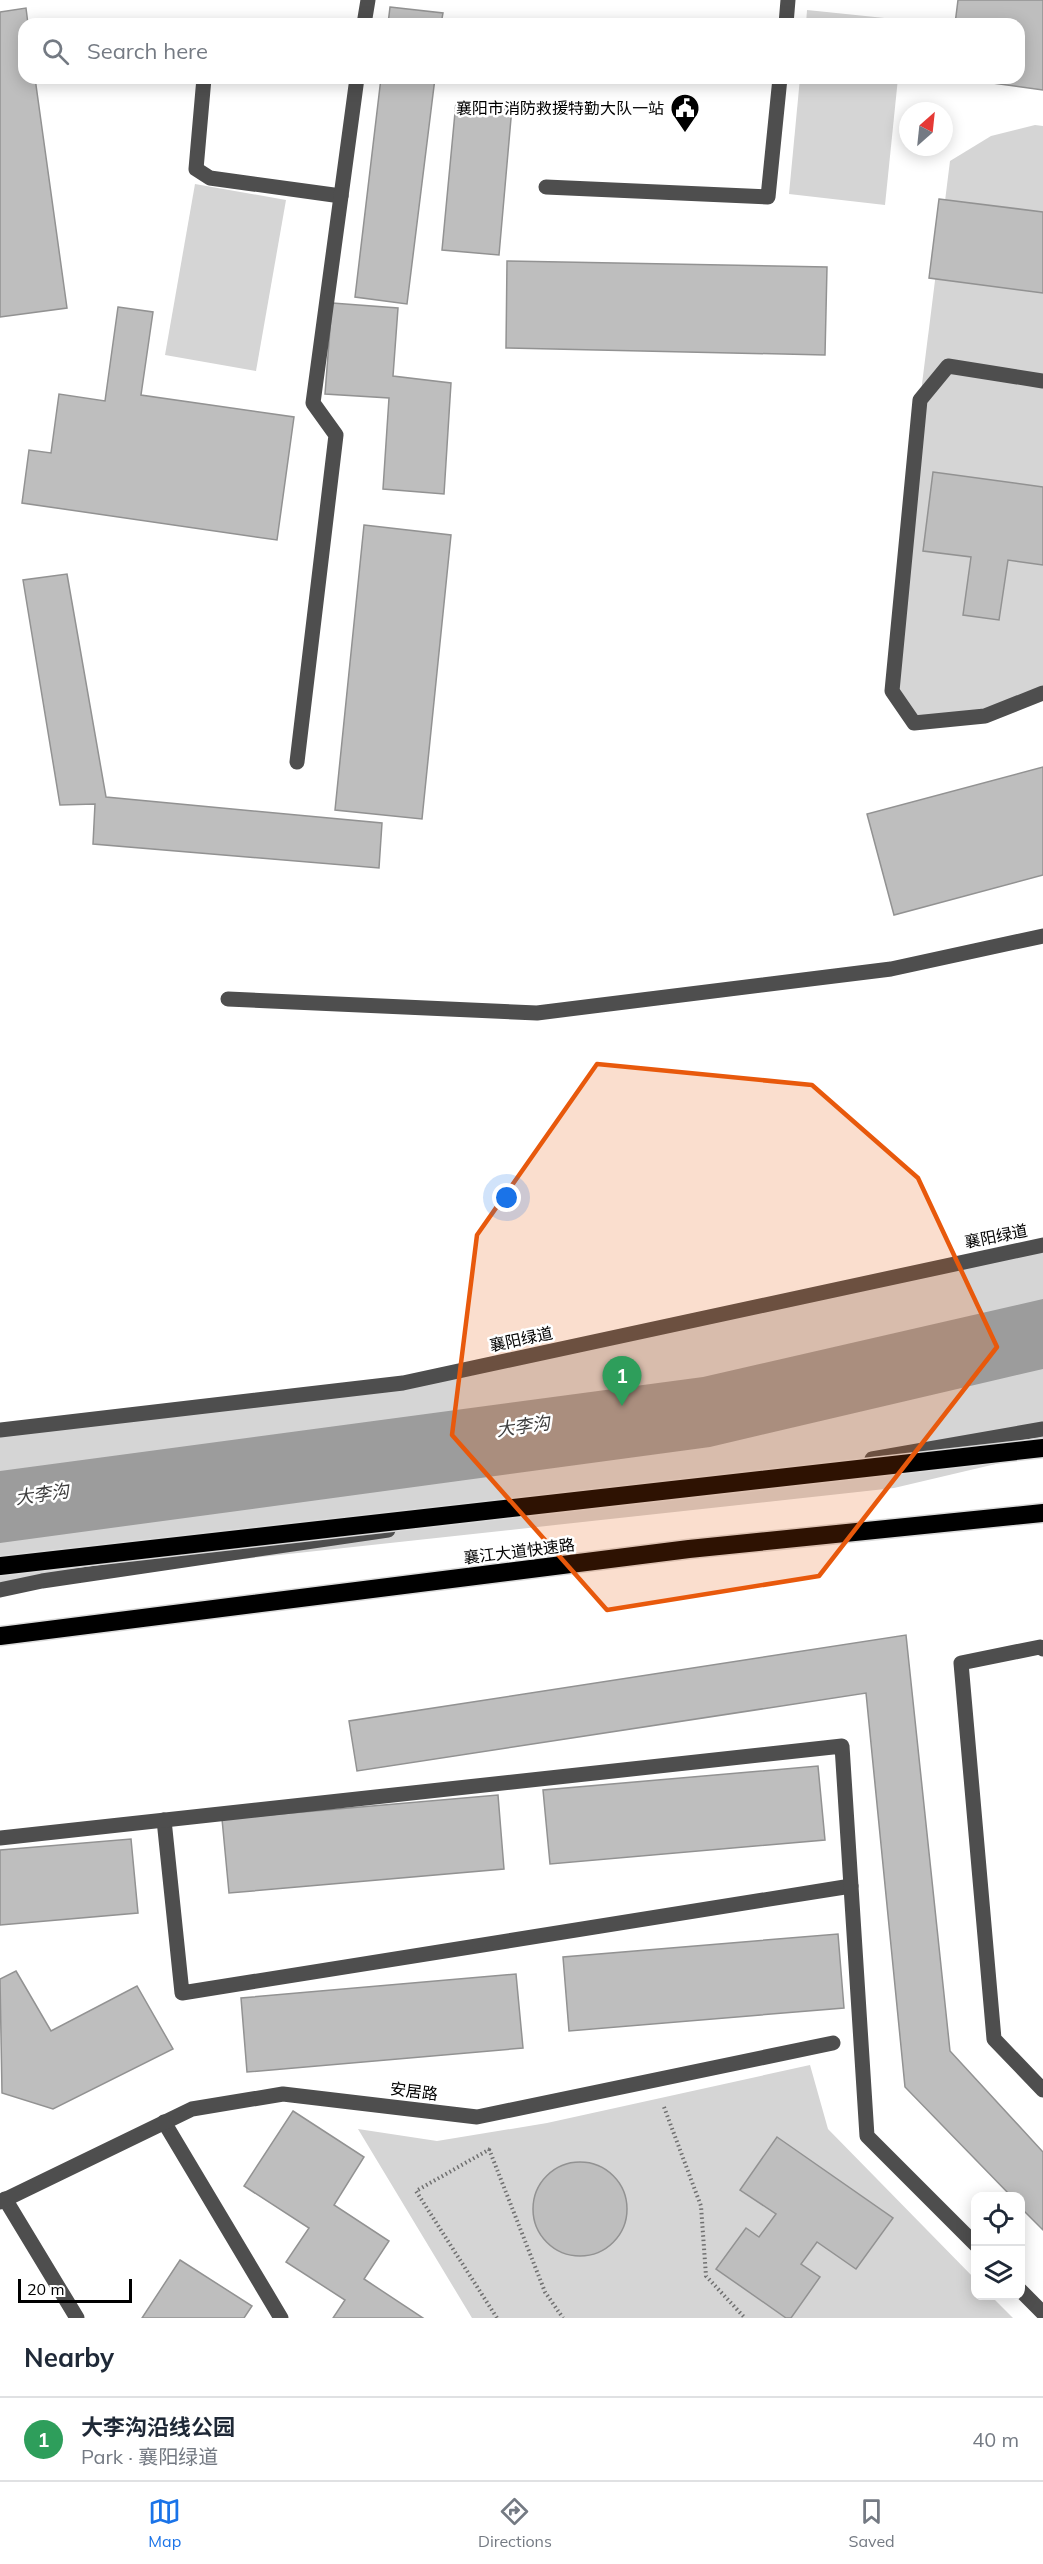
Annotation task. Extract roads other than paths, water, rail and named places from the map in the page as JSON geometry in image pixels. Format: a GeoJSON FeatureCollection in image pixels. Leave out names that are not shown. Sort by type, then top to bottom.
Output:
{"type":"FeatureCollection","features":[{"type":"Feature","properties":{"kind":"highway"},"geometry":{"type":"LineString","coordinates":[[0,1566],[1043,1448]]}},
{"type":"Feature","properties":{"kind":"highway","name":"襄江大道快速路"},"geometry":{"type":"LineString","coordinates":[[0,1636],[688,1549],[1043,1513]]}},
{"type":"Feature","properties":{"kind":"street"},"geometry":{"type":"LineString","coordinates":[[365,18],[368,0]]}},
{"type":"Feature","properties":{"kind":"street"},"geometry":{"type":"LineString","coordinates":[[786,18],[788,0]]}},
{"type":"Feature","properties":{"kind":"street"},"geometry":{"type":"LineString","coordinates":[[203,84],[196,170],[210,178],[341,196]]}},
{"type":"Feature","properties":{"kind":"street"},"geometry":{"type":"LineString","coordinates":[[297,762],[336,435],[313,403],[356,84]]}},
{"type":"Feature","properties":{"kind":"street"},"geometry":{"type":"LineString","coordinates":[[546,187],[768,197],[779,84]]}},
{"type":"Feature","properties":{"kind":"street"},"geometry":{"type":"LineString","coordinates":[[1043,381],[948,366],[920,400],[892,691],[914,723],[985,716],[1043,693]]}},
{"type":"Feature","properties":{"kind":"street"},"geometry":{"type":"LineString","coordinates":[[228,999],[537,1013],[891,969],[1043,936]]}},
{"type":"Feature","properties":{"kind":"street","name":"襄阳绿道"},"geometry":{"type":"LineString","coordinates":[[0,1430],[403,1383],[1043,1245]]}},
{"type":"Feature","properties":{"kind":"street"},"geometry":{"type":"LineString","coordinates":[[0,1590],[54,1580],[887,1457],[1043,1429]]}},
{"type":"Feature","properties":{"kind":"street"},"geometry":{"type":"LineString","coordinates":[[1043,1649],[1040,1647],[961,1663],[994,2039],[1043,2090]]}},
{"type":"Feature","properties":{"kind":"street"},"geometry":{"type":"LineString","coordinates":[[0,1838],[842,1746],[867,2136],[971,2241]]}},
{"type":"Feature","properties":{"kind":"street"},"geometry":{"type":"LineString","coordinates":[[164,1820],[182,1992],[851,1886]]}},
{"type":"Feature","properties":{"kind":"street","name":"安居路"},"geometry":{"type":"LineString","coordinates":[[77,2318],[3,2200],[192,2109],[283,2094],[477,2117],[833,2043]]}},
{"type":"Feature","properties":{"kind":"street"},"geometry":{"type":"LineString","coordinates":[[164,2122],[281,2318]]}},
{"type":"Feature","properties":{"kind":"street"},"geometry":{"type":"LineString","coordinates":[[1025,2295],[1043,2313]]}},
{"type":"Feature","properties":{"kind":"water","name":"大李沟"},"geometry":{"type":"Polygon","coordinates":[[[1043,1299],[1043,1369],[710,1447],[0,1543],[0,1471],[703,1377],[1043,1299]]]}},
{"type":"Feature","properties":{"kind":"place","name":"襄阳市消防救援特勤大队一站"},"geometry":{"type":"Point","coordinates":[685,134]}},
{"type":"Feature","properties":{"kind":"place","name":"大李沟沿线公园"},"geometry":{"type":"Point","coordinates":[622,1406]}}]}
